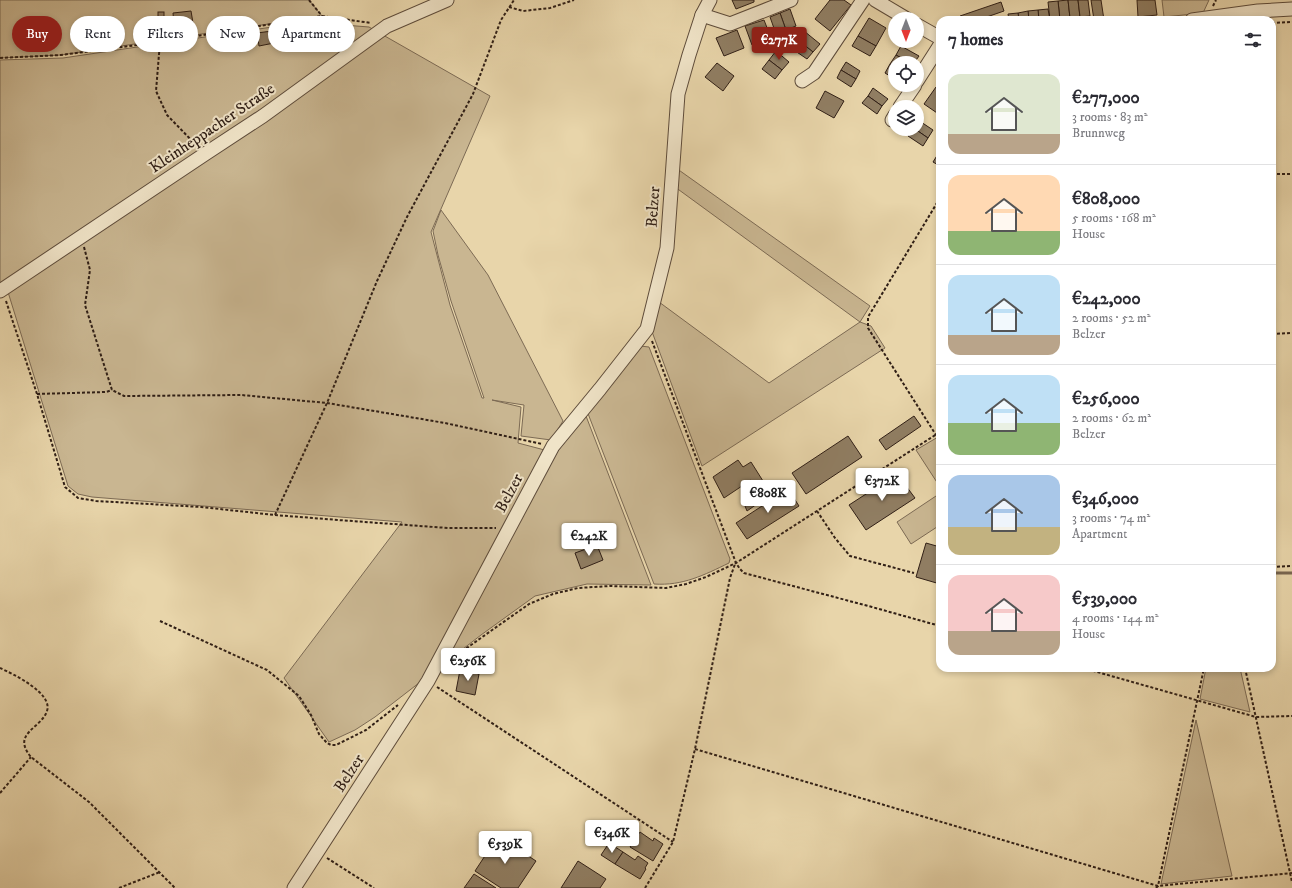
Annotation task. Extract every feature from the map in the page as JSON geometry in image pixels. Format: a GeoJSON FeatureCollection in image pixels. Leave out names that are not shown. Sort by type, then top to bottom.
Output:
{"type":"FeatureCollection","features":[{"type":"Feature","properties":{"kind":"street","name":"Kleinheppacher Straße"},"geometry":{"type":"LineString","coordinates":[[1,290],[263,116],[387,26],[447,0]]}},
{"type":"Feature","properties":{"kind":"street","name":"Belzer"},"geometry":{"type":"LineString","coordinates":[[294,888],[428,681],[553,446],[647,329],[667,248],[678,94],[702,16],[710,0]]}},
{"type":"Feature","properties":{"kind":"street"},"geometry":{"type":"LineString","coordinates":[[702,16],[730,24],[791,0]]}},
{"type":"Feature","properties":{"kind":"street"},"geometry":{"type":"LineString","coordinates":[[802,81],[814,73],[863,0]]}},
{"type":"Feature","properties":{"kind":"street"},"geometry":{"type":"LineString","coordinates":[[874,0],[895,12]]}},
{"type":"Feature","properties":{"kind":"street"},"geometry":{"type":"LineString","coordinates":[[1255,16],[1292,9]]}},
{"type":"Feature","properties":{"kind":"street"},"geometry":{"type":"LineString","coordinates":[[924,29],[936,36]]}},
{"type":"Feature","properties":{"kind":"street"},"geometry":{"type":"LineString","coordinates":[[924,70],[936,51]]}},
{"type":"Feature","properties":{"kind":"path"},"geometry":{"type":"LineString","coordinates":[[309,0],[322,16]]}},
{"type":"Feature","properties":{"kind":"path"},"geometry":{"type":"LineString","coordinates":[[275,515],[327,403],[400,231],[473,94],[501,20],[514,0]]}},
{"type":"Feature","properties":{"kind":"path"},"geometry":{"type":"LineString","coordinates":[[509,7],[523,11],[550,8],[574,0]]}},
{"type":"Feature","properties":{"kind":"path"},"geometry":{"type":"LineString","coordinates":[[355,21],[387,26]]}},
{"type":"Feature","properties":{"kind":"path"},"geometry":{"type":"LineString","coordinates":[[1276,23],[1292,22]]}},
{"type":"Feature","properties":{"kind":"path"},"geometry":{"type":"LineString","coordinates":[[198,36],[268,25]]}},
{"type":"Feature","properties":{"kind":"path"},"geometry":{"type":"LineString","coordinates":[[0,58],[61,55],[133,46]]}},
{"type":"Feature","properties":{"kind":"path"},"geometry":{"type":"LineString","coordinates":[[159,52],[156,91],[168,115],[205,154]]}},
{"type":"Feature","properties":{"kind":"path"},"geometry":{"type":"LineString","coordinates":[[1276,174],[1292,174]]}},
{"type":"Feature","properties":{"kind":"path"},"geometry":{"type":"LineString","coordinates":[[453,658],[528,604],[553,594],[584,587],[610,586],[666,588],[686,584],[706,577],[736,563],[936,435],[868,328],[868,317],[936,205]]}},
{"type":"Feature","properties":{"kind":"path"},"geometry":{"type":"LineString","coordinates":[[81,236],[90,270],[85,304],[112,390]]}},
{"type":"Feature","properties":{"kind":"path"},"geometry":{"type":"LineString","coordinates":[[1,290],[37,394],[65,487],[78,498],[96,501],[201,507],[275,515],[448,528],[509,528]]}},
{"type":"Feature","properties":{"kind":"path"},"geometry":{"type":"LineString","coordinates":[[647,329],[736,563],[740,569],[744,573],[936,625]]}},
{"type":"Feature","properties":{"kind":"path"},"geometry":{"type":"LineString","coordinates":[[1276,334],[1292,333]]}},
{"type":"Feature","properties":{"kind":"path"},"geometry":{"type":"LineString","coordinates":[[37,394],[106,392],[112,390],[124,396],[242,395],[327,403],[445,423],[553,446]]}},
{"type":"Feature","properties":{"kind":"path"},"geometry":{"type":"LineString","coordinates":[[817,510],[835,538],[850,556],[914,573]]}},
{"type":"Feature","properties":{"kind":"path"},"geometry":{"type":"LineString","coordinates":[[645,888],[673,842],[695,749],[730,578],[736,563]]}},
{"type":"Feature","properties":{"kind":"path"},"geometry":{"type":"LineString","coordinates":[[1276,567],[1292,566]]}},
{"type":"Feature","properties":{"kind":"path"},"geometry":{"type":"LineString","coordinates":[[160,621],[267,670],[299,696],[311,715],[319,734],[327,743],[332,745],[336,745],[366,730],[403,701]]}},
{"type":"Feature","properties":{"kind":"path"},"geometry":{"type":"LineString","coordinates":[[0,668],[11,673],[39,691],[48,704],[46,714],[27,734],[24,744],[27,752],[89,802],[175,888]]}},
{"type":"Feature","properties":{"kind":"path"},"geometry":{"type":"LineString","coordinates":[[1097,672],[1256,717],[1292,716]]}},
{"type":"Feature","properties":{"kind":"path"},"geometry":{"type":"LineString","coordinates":[[1157,887],[1203,672]]}},
{"type":"Feature","properties":{"kind":"path"},"geometry":{"type":"LineString","coordinates":[[1246,672],[1292,882]]}},
{"type":"Feature","properties":{"kind":"path"},"geometry":{"type":"LineString","coordinates":[[428,681],[673,842]]}},
{"type":"Feature","properties":{"kind":"path"},"geometry":{"type":"LineString","coordinates":[[695,749],[1157,887],[1291,873]]}},
{"type":"Feature","properties":{"kind":"path"},"geometry":{"type":"LineString","coordinates":[[0,793],[32,757]]}},
{"type":"Feature","properties":{"kind":"path"},"geometry":{"type":"LineString","coordinates":[[317,852],[374,888]]}},
{"type":"Feature","properties":{"kind":"path"},"geometry":{"type":"LineString","coordinates":[[119,888],[160,872]]}},
{"type":"Feature","properties":{"kind":"shaded area"},"geometry":{"type":"Polygon","coordinates":[[[0,0],[309,0],[322,16],[268,16],[268,24],[260,25],[260,16],[206,16],[206,33],[198,35],[198,16],[133,16],[133,44],[125,45],[125,16],[70,16],[70,52],[81,52],[61,55],[0,58],[0,0]]]}},
{"type":"Feature","properties":{"kind":"shaded area"},"geometry":{"type":"Polygon","coordinates":[[[1162,0],[1209,0],[1203,13],[1164,16],[1162,0]]]}},
{"type":"Feature","properties":{"kind":"shaded area"},"geometry":{"type":"Polygon","coordinates":[[[355,26],[369,27],[490,96],[431,232],[450,305],[482,398],[484,398],[451,301],[438,255],[433,231],[441,210],[488,275],[563,421],[551,440],[521,436],[524,405],[492,400],[521,407],[518,443],[556,453],[586,416],[651,585],[587,584],[535,596],[481,635],[375,717],[355,730],[329,742],[284,678],[402,522],[92,497],[78,494],[68,486],[8,292],[0,286],[0,60],[63,58],[104,52],[125,52],[125,49],[133,48],[133,52],[198,52],[198,38],[206,37],[206,52],[260,52],[260,29],[268,28],[268,52],[355,52],[355,26]]]}},
{"type":"Feature","properties":{"kind":"shaded area"},"geometry":{"type":"Polygon","coordinates":[[[676,168],[870,306],[860,322],[675,187],[676,168]]]}},
{"type":"Feature","properties":{"kind":"shaded area"},"geometry":{"type":"Polygon","coordinates":[[[659,302],[769,383],[860,322],[871,326],[885,348],[702,466],[651,329],[659,302]]]}},
{"type":"Feature","properties":{"kind":"shaded area"},"geometry":{"type":"Polygon","coordinates":[[[640,346],[649,347],[730,559],[729,563],[711,572],[693,579],[674,583],[654,584],[587,411],[640,346]]]}},
{"type":"Feature","properties":{"kind":"shaded area"},"geometry":{"type":"Polygon","coordinates":[[[936,438],[936,481],[916,450],[936,438]]]}},
{"type":"Feature","properties":{"kind":"shaded area"},"geometry":{"type":"Polygon","coordinates":[[[936,496],[936,528],[911,544],[897,522],[936,496]]]}},
{"type":"Feature","properties":{"kind":"shaded area"},"geometry":{"type":"Polygon","coordinates":[[[1205,672],[1241,672],[1250,712],[1200,699],[1205,672]]]}},
{"type":"Feature","properties":{"kind":"shaded area"},"geometry":{"type":"Polygon","coordinates":[[[1196,720],[1232,876],[1161,884],[1196,720]]]}},
{"type":"Feature","properties":{"kind":"building"},"geometry":{"type":"Polygon","coordinates":[[[732,0],[754,0],[754,2],[736,9],[732,0]]]}},
{"type":"Feature","properties":{"kind":"building"},"geometry":{"type":"Polygon","coordinates":[[[830,0],[844,0],[851,5],[830,31],[815,19],[830,0]]]}},
{"type":"Feature","properties":{"kind":"building"},"geometry":{"type":"Polygon","coordinates":[[[1068,0],[1070,16],[1060,16],[1058,1],[1068,0]]]}},
{"type":"Feature","properties":{"kind":"building"},"geometry":{"type":"Polygon","coordinates":[[[1068,0],[1078,0],[1080,16],[1070,16],[1068,0]]]}},
{"type":"Feature","properties":{"kind":"building"},"geometry":{"type":"Polygon","coordinates":[[[1078,0],[1088,0],[1090,16],[1080,16],[1078,0]]]}},
{"type":"Feature","properties":{"kind":"building"},"geometry":{"type":"Polygon","coordinates":[[[1091,0],[1101,0],[1103,16],[1093,16],[1091,0]]]}},
{"type":"Feature","properties":{"kind":"building"},"geometry":{"type":"Polygon","coordinates":[[[1137,0],[1155,0],[1157,15],[1138,16],[1137,0]]]}},
{"type":"Feature","properties":{"kind":"building"},"geometry":{"type":"Polygon","coordinates":[[[1058,1],[1060,16],[1050,16],[1048,2],[1058,1]]]}},
{"type":"Feature","properties":{"kind":"building"},"geometry":{"type":"Polygon","coordinates":[[[1001,2],[1004,11],[990,16],[960,16],[1001,2]]]}},
{"type":"Feature","properties":{"kind":"building"},"geometry":{"type":"Polygon","coordinates":[[[790,9],[796,26],[786,30],[780,13],[790,9]]]}},
{"type":"Feature","properties":{"kind":"building"},"geometry":{"type":"Polygon","coordinates":[[[1048,9],[1049,16],[1039,16],[1038,10],[1048,9]]]}},
{"type":"Feature","properties":{"kind":"building"},"geometry":{"type":"Polygon","coordinates":[[[1038,10],[1039,16],[1029,16],[1028,11],[1038,10]]]}},
{"type":"Feature","properties":{"kind":"building"},"geometry":{"type":"Polygon","coordinates":[[[191,11],[192,16],[173,16],[173,13],[191,11]]]}},
{"type":"Feature","properties":{"kind":"building"},"geometry":{"type":"Polygon","coordinates":[[[1028,11],[1029,16],[1018,16],[1018,13],[1028,11]]]}},
{"type":"Feature","properties":{"kind":"building"},"geometry":{"type":"Polygon","coordinates":[[[158,12],[164,12],[164,16],[158,16],[158,12]]]}},
{"type":"Feature","properties":{"kind":"building"},"geometry":{"type":"Polygon","coordinates":[[[780,13],[786,30],[776,34],[770,17],[780,13]]]}},
{"type":"Feature","properties":{"kind":"building"},"geometry":{"type":"Polygon","coordinates":[[[1018,13],[1018,16],[1008,16],[1008,14],[1018,13]]]}},
{"type":"Feature","properties":{"kind":"building"},"geometry":{"type":"Polygon","coordinates":[[[869,18],[886,28],[876,46],[858,36],[869,18]]]}},
{"type":"Feature","properties":{"kind":"building"},"geometry":{"type":"Polygon","coordinates":[[[764,20],[771,38],[752,45],[745,26],[764,20]]]}},
{"type":"Feature","properties":{"kind":"building"},"geometry":{"type":"Polygon","coordinates":[[[737,30],[744,48],[724,56],[716,38],[737,30]]]}},
{"type":"Feature","properties":{"kind":"building"},"geometry":{"type":"Polygon","coordinates":[[[804,31],[820,44],[813,52],[798,40],[804,31]]]}},
{"type":"Feature","properties":{"kind":"building"},"geometry":{"type":"Polygon","coordinates":[[[268,32],[268,44],[260,46],[260,33],[268,32]]]}},
{"type":"Feature","properties":{"kind":"building"},"geometry":{"type":"Polygon","coordinates":[[[858,36],[876,46],[870,56],[852,46],[858,36]]]}},
{"type":"Feature","properties":{"kind":"building"},"geometry":{"type":"Polygon","coordinates":[[[798,40],[813,52],[807,59],[791,48],[798,40]]]}},
{"type":"Feature","properties":{"kind":"building"},"geometry":{"type":"Polygon","coordinates":[[[900,48],[905,48],[919,56],[898,56],[896,55],[900,48]]]}},
{"type":"Feature","properties":{"kind":"building"},"geometry":{"type":"Polygon","coordinates":[[[776,51],[789,62],[782,70],[769,60],[776,51]]]}},
{"type":"Feature","properties":{"kind":"building"},"geometry":{"type":"Polygon","coordinates":[[[769,60],[782,70],[775,79],[762,69],[769,60]]]}},
{"type":"Feature","properties":{"kind":"building"},"geometry":{"type":"Polygon","coordinates":[[[846,62],[860,71],[856,79],[841,70],[846,62]]]}},
{"type":"Feature","properties":{"kind":"building"},"geometry":{"type":"Polygon","coordinates":[[[717,63],[734,76],[723,91],[705,77],[717,63]]]}},
{"type":"Feature","properties":{"kind":"building"},"geometry":{"type":"Polygon","coordinates":[[[888,68],[888,75],[885,73],[888,68]]]}},
{"type":"Feature","properties":{"kind":"building"},"geometry":{"type":"Polygon","coordinates":[[[841,70],[856,79],[851,87],[837,78],[841,70]]]}},
{"type":"Feature","properties":{"kind":"building"},"geometry":{"type":"Polygon","coordinates":[[[936,87],[936,112],[924,104],[936,87]]]}},
{"type":"Feature","properties":{"kind":"building"},"geometry":{"type":"Polygon","coordinates":[[[873,88],[888,99],[882,106],[868,96],[873,88]]]}},
{"type":"Feature","properties":{"kind":"building"},"geometry":{"type":"Polygon","coordinates":[[[825,91],[844,101],[834,118],[816,108],[825,91]]]}},
{"type":"Feature","properties":{"kind":"building"},"geometry":{"type":"Polygon","coordinates":[[[868,96],[882,106],[877,114],[862,103],[868,96]]]}},
{"type":"Feature","properties":{"kind":"building"},"geometry":{"type":"Polygon","coordinates":[[[924,124],[933,130],[928,138],[924,135],[924,124]]]}},
{"type":"Feature","properties":{"kind":"building"},"geometry":{"type":"Polygon","coordinates":[[[924,135],[928,138],[923,146],[908,136],[924,135]]]}},
{"type":"Feature","properties":{"kind":"building"},"geometry":{"type":"Polygon","coordinates":[[[914,416],[921,426],[886,450],[879,440],[914,416]]]}},
{"type":"Feature","properties":{"kind":"building"},"geometry":{"type":"Polygon","coordinates":[[[848,436],[862,457],[806,494],[792,473],[848,436]]]}},
{"type":"Feature","properties":{"kind":"building"},"geometry":{"type":"Polygon","coordinates":[[[738,460],[743,467],[751,462],[763,481],[754,486],[751,480],[724,498],[713,477],[738,460]]]}},
{"type":"Feature","properties":{"kind":"building"},"geometry":{"type":"Polygon","coordinates":[[[897,474],[915,498],[866,530],[849,505],[897,474]]]}},
{"type":"Feature","properties":{"kind":"building"},"geometry":{"type":"Polygon","coordinates":[[[788,489],[799,506],[747,539],[736,523],[788,489]]]}},
{"type":"Feature","properties":{"kind":"building"},"geometry":{"type":"Polygon","coordinates":[[[754,500],[757,504],[747,511],[745,506],[754,500]]]}},
{"type":"Feature","properties":{"kind":"building"},"geometry":{"type":"Polygon","coordinates":[[[926,543],[936,546],[936,583],[916,577],[926,543]]]}},
{"type":"Feature","properties":{"kind":"building"},"geometry":{"type":"Polygon","coordinates":[[[597,545],[603,560],[581,569],[575,553],[597,545]]]}},
{"type":"Feature","properties":{"kind":"building"},"geometry":{"type":"Polygon","coordinates":[[[460,670],[479,674],[475,695],[456,691],[460,670]]]}},
{"type":"Feature","properties":{"kind":"building"},"geometry":{"type":"Polygon","coordinates":[[[618,823],[631,831],[623,843],[610,834],[618,823]]]}},
{"type":"Feature","properties":{"kind":"building"},"geometry":{"type":"Polygon","coordinates":[[[640,832],[653,841],[654,838],[663,844],[653,861],[630,847],[640,832]]]}},
{"type":"Feature","properties":{"kind":"building"},"geometry":{"type":"Polygon","coordinates":[[[498,836],[536,861],[518,888],[501,888],[475,871],[498,836]]]}},
{"type":"Feature","properties":{"kind":"building"},"geometry":{"type":"Polygon","coordinates":[[[609,843],[623,852],[615,864],[601,855],[609,843]]]}},
{"type":"Feature","properties":{"kind":"building"},"geometry":{"type":"Polygon","coordinates":[[[623,852],[635,860],[638,856],[648,863],[640,879],[615,864],[623,852]]]}},
{"type":"Feature","properties":{"kind":"building"},"geometry":{"type":"Polygon","coordinates":[[[578,861],[606,879],[600,888],[561,888],[578,861]]]}},
{"type":"Feature","properties":{"kind":"building"},"geometry":{"type":"Polygon","coordinates":[[[474,874],[496,888],[464,888],[474,874]]]}},
{"type":"Feature","properties":{"kind":"waterway"},"geometry":{"type":"LineString","coordinates":[[1276,573],[1292,573]]}}]}
